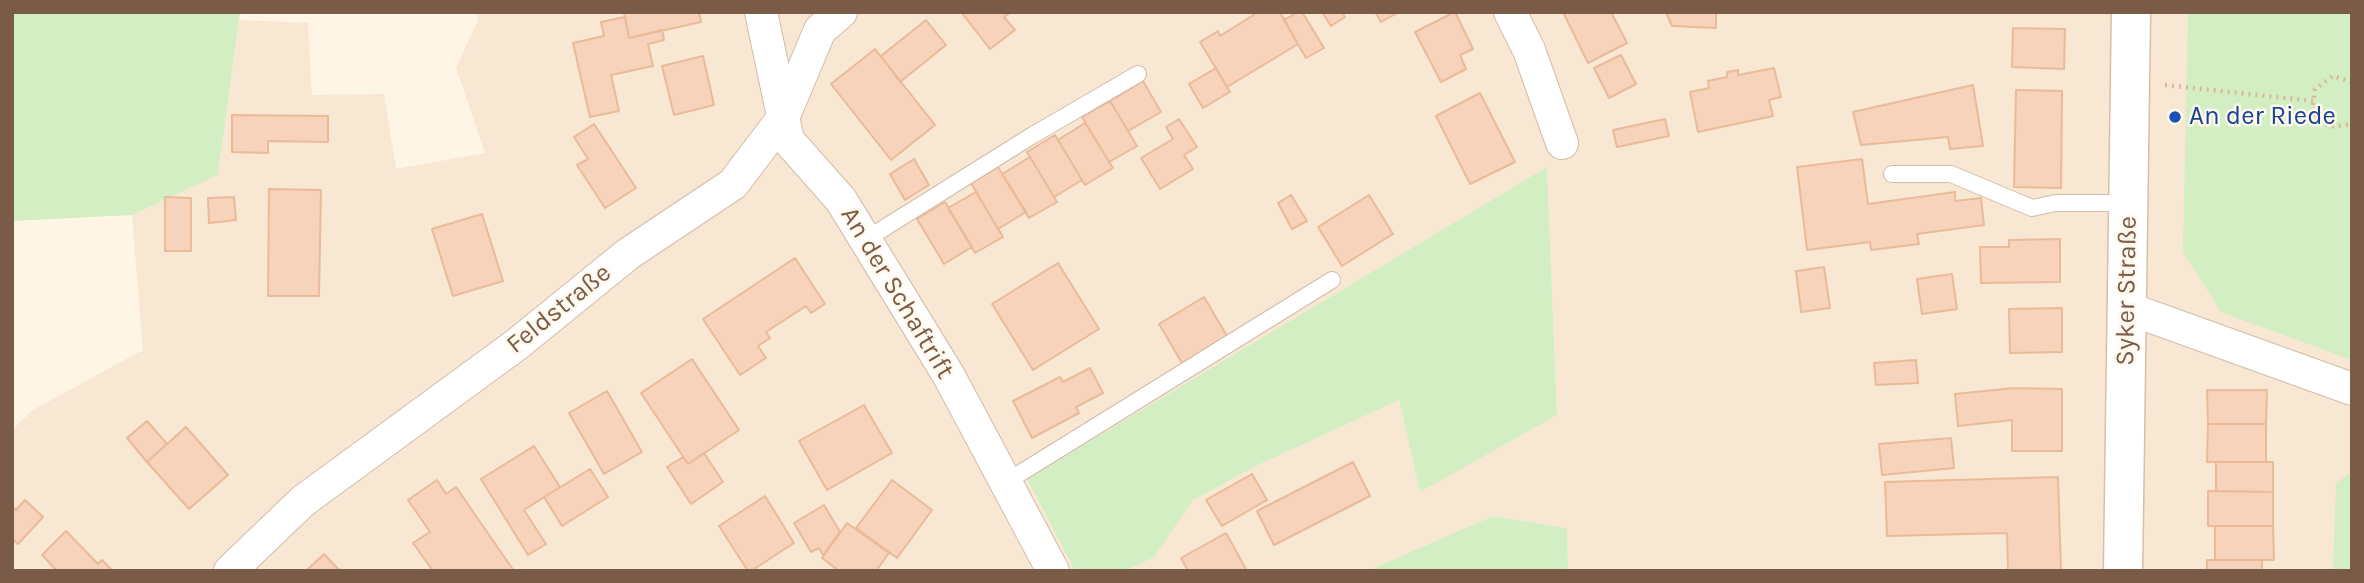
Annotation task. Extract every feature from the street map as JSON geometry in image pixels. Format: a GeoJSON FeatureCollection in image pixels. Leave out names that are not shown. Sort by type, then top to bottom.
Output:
{"type":"FeatureCollection","features":[{"type":"Feature","properties":{"kind":"main road","name":"Syker Straße"},"geometry":{"type":"LineString","coordinates":[[2123,571],[2131,12]]}},
{"type":"Feature","properties":{"kind":"street","name":"An der Schaftrift"},"geometry":{"type":"LineString","coordinates":[[761,12],[789,139],[841,200],[949,376],[1054,571]]}},
{"type":"Feature","properties":{"kind":"street","name":"Feldstraße"},"geometry":{"type":"LineString","coordinates":[[230,571],[303,501],[516,345],[628,254],[733,184],[783,118],[820,30],[841,12]]}},
{"type":"Feature","properties":{"kind":"street"},"geometry":{"type":"LineString","coordinates":[[1510,12],[1529,50],[1562,143]]}},
{"type":"Feature","properties":{"kind":"street"},"geometry":{"type":"LineString","coordinates":[[2127,308],[2352,389]]}},
{"type":"Feature","properties":{"kind":"lane"},"geometry":{"type":"LineString","coordinates":[[865,240],[1033,135],[1138,74]]}},
{"type":"Feature","properties":{"kind":"lane"},"geometry":{"type":"LineString","coordinates":[[1892,174],[1951,174],[2032,208],[2056,203],[2128,203]]}},
{"type":"Feature","properties":{"kind":"lane"},"geometry":{"type":"LineString","coordinates":[[1006,482],[1332,281]]}},
{"type":"Feature","properties":{"kind":"path"},"geometry":{"type":"LineString","coordinates":[[2352,82],[2333,76],[2315,89],[2312,112],[2329,127],[2352,124]]}},
{"type":"Feature","properties":{"kind":"path"},"geometry":{"type":"LineString","coordinates":[[2129,82],[2314,100]]}},
{"type":"Feature","properties":{"kind":"shaded area"},"geometry":{"type":"Polygon","coordinates":[[[477,12],[2352,12],[2352,571],[1568,571],[1567,528],[1493,516],[1367,571],[1125,571],[1154,556],[1193,500],[1258,465],[1399,400],[1420,491],[1557,415],[1547,168],[1027,480],[1075,571],[12,571],[12,430],[33,410],[143,350],[132,215],[218,175],[239,20],[308,23],[312,95],[384,94],[396,169],[485,153],[456,68],[478,20],[477,12]]]}},
{"type":"Feature","properties":{"kind":"green space"},"geometry":{"type":"Polygon","coordinates":[[[12,12],[240,12],[218,175],[132,215],[12,221],[12,12]]]}},
{"type":"Feature","properties":{"kind":"green space"},"geometry":{"type":"Polygon","coordinates":[[[2188,12],[2352,12],[2352,360],[2221,312],[2183,251],[2188,12]]]}},
{"type":"Feature","properties":{"kind":"green space"},"geometry":{"type":"Polygon","coordinates":[[[1547,167],[1557,415],[1420,492],[1399,400],[1258,465],[1193,500],[1154,557],[1125,571],[1075,571],[1027,479],[1547,167]]]}},
{"type":"Feature","properties":{"kind":"green space"},"geometry":{"type":"Polygon","coordinates":[[[2352,471],[2352,571],[2333,571],[2336,484],[2352,471]]]}},
{"type":"Feature","properties":{"kind":"green space"},"geometry":{"type":"Polygon","coordinates":[[[1493,516],[1567,528],[1568,571],[1367,571],[1493,516]]]}},
{"type":"Feature","properties":{"kind":"building"},"geometry":{"type":"Polygon","coordinates":[[[624,12],[699,12],[701,22],[629,38],[624,12]]]}},
{"type":"Feature","properties":{"kind":"building"},"geometry":{"type":"Polygon","coordinates":[[[961,12],[1011,12],[1004,17],[1015,30],[990,49],[961,12]]]}},
{"type":"Feature","properties":{"kind":"building"},"geometry":{"type":"Polygon","coordinates":[[[1258,12],[1280,12],[1298,44],[1227,87],[1200,42],[1218,31],[1220,36],[1258,12]]]}},
{"type":"Feature","properties":{"kind":"building"},"geometry":{"type":"Polygon","coordinates":[[[1302,12],[1324,48],[1306,58],[1284,20],[1302,12]]]}},
{"type":"Feature","properties":{"kind":"building"},"geometry":{"type":"Polygon","coordinates":[[[1322,12],[1342,12],[1345,17],[1331,26],[1322,12]]]}},
{"type":"Feature","properties":{"kind":"building"},"geometry":{"type":"Polygon","coordinates":[[[1375,12],[1399,12],[1381,22],[1375,12]]]}},
{"type":"Feature","properties":{"kind":"building"},"geometry":{"type":"Polygon","coordinates":[[[1455,12],[1473,49],[1460,55],[1466,69],[1441,82],[1415,32],[1455,12]]]}},
{"type":"Feature","properties":{"kind":"building"},"geometry":{"type":"Polygon","coordinates":[[[1563,12],[1611,12],[1627,43],[1588,63],[1563,12]]]}},
{"type":"Feature","properties":{"kind":"building"},"geometry":{"type":"Polygon","coordinates":[[[1666,12],[1716,12],[1716,28],[1672,26],[1666,12]]]}},
{"type":"Feature","properties":{"kind":"building"},"geometry":{"type":"Polygon","coordinates":[[[625,17],[629,38],[662,30],[664,40],[648,44],[653,66],[611,75],[619,111],[590,117],[573,43],[604,36],[601,22],[625,17]]]}},
{"type":"Feature","properties":{"kind":"building"},"geometry":{"type":"Polygon","coordinates":[[[926,20],[946,45],[900,82],[881,56],[926,20]]]}},
{"type":"Feature","properties":{"kind":"building"},"geometry":{"type":"Polygon","coordinates":[[[2013,28],[2065,29],[2064,69],[2012,67],[2013,28]]]}},
{"type":"Feature","properties":{"kind":"building"},"geometry":{"type":"Polygon","coordinates":[[[875,49],[935,125],[891,160],[831,84],[875,49]]]}},
{"type":"Feature","properties":{"kind":"building"},"geometry":{"type":"Polygon","coordinates":[[[1621,55],[1636,84],[1609,98],[1594,68],[1621,55]]]}},
{"type":"Feature","properties":{"kind":"building"},"geometry":{"type":"Polygon","coordinates":[[[703,56],[714,105],[674,115],[662,66],[703,56]]]}},
{"type":"Feature","properties":{"kind":"building"},"geometry":{"type":"Polygon","coordinates":[[[1216,68],[1230,92],[1203,108],[1189,84],[1216,68]]]}},
{"type":"Feature","properties":{"kind":"building"},"geometry":{"type":"Polygon","coordinates":[[[1774,68],[1781,97],[1769,100],[1773,116],[1698,132],[1690,92],[1709,88],[1708,81],[1727,77],[1727,72],[1738,70],[1738,75],[1774,68]]]}},
{"type":"Feature","properties":{"kind":"building"},"geometry":{"type":"Polygon","coordinates":[[[1143,81],[1161,112],[1128,131],[1110,101],[1143,81]]]}},
{"type":"Feature","properties":{"kind":"building"},"geometry":{"type":"Polygon","coordinates":[[[1973,85],[1983,146],[1950,149],[1948,137],[1861,145],[1853,112],[1973,85]]]}},
{"type":"Feature","properties":{"kind":"building"},"geometry":{"type":"Polygon","coordinates":[[[2016,90],[2062,91],[2061,188],[2014,187],[2016,90]]]}},
{"type":"Feature","properties":{"kind":"building"},"geometry":{"type":"Polygon","coordinates":[[[1480,93],[1515,162],[1470,184],[1436,116],[1480,93]]]}},
{"type":"Feature","properties":{"kind":"building"},"geometry":{"type":"Polygon","coordinates":[[[1110,101],[1137,146],[1109,162],[1082,117],[1110,101]]]}},
{"type":"Feature","properties":{"kind":"building"},"geometry":{"type":"Polygon","coordinates":[[[232,115],[328,116],[328,142],[268,141],[268,153],[232,152],[232,115]]]}},
{"type":"Feature","properties":{"kind":"building"},"geometry":{"type":"Polygon","coordinates":[[[1179,119],[1197,147],[1184,155],[1193,169],[1160,189],[1141,158],[1173,139],[1166,127],[1179,119]]]}},
{"type":"Feature","properties":{"kind":"building"},"geometry":{"type":"Polygon","coordinates":[[[1665,119],[1669,136],[1617,147],[1613,130],[1665,119]]]}},
{"type":"Feature","properties":{"kind":"building"},"geometry":{"type":"Polygon","coordinates":[[[1085,123],[1113,168],[1085,185],[1058,140],[1085,123]]]}},
{"type":"Feature","properties":{"kind":"building"},"geometry":{"type":"Polygon","coordinates":[[[594,124],[636,188],[605,208],[577,165],[588,159],[574,137],[594,124]]]}},
{"type":"Feature","properties":{"kind":"building"},"geometry":{"type":"Polygon","coordinates":[[[1055,135],[1082,180],[1054,197],[1027,152],[1055,135]]]}},
{"type":"Feature","properties":{"kind":"building"},"geometry":{"type":"Polygon","coordinates":[[[1030,157],[1057,202],[1029,218],[1002,174],[1030,157]]]}},
{"type":"Feature","properties":{"kind":"building"},"geometry":{"type":"Polygon","coordinates":[[[914,159],[929,185],[905,200],[890,174],[914,159]]]}},
{"type":"Feature","properties":{"kind":"building"},"geometry":{"type":"Polygon","coordinates":[[[1862,159],[1868,204],[1955,192],[1955,201],[1981,198],[1984,225],[1917,234],[1919,244],[1871,250],[1870,242],[1807,250],[1797,167],[1862,159]]]}},
{"type":"Feature","properties":{"kind":"building"},"geometry":{"type":"Polygon","coordinates":[[[998,167],[1026,212],[998,229],[971,183],[998,167]]]}},
{"type":"Feature","properties":{"kind":"building"},"geometry":{"type":"Polygon","coordinates":[[[269,189],[321,190],[319,296],[268,296],[269,189]]]}},
{"type":"Feature","properties":{"kind":"building"},"geometry":{"type":"Polygon","coordinates":[[[976,192],[1003,237],[975,253],[948,208],[976,192]]]}},
{"type":"Feature","properties":{"kind":"building"},"geometry":{"type":"Polygon","coordinates":[[[1291,195],[1307,221],[1292,229],[1278,203],[1291,195]]]}},
{"type":"Feature","properties":{"kind":"building"},"geometry":{"type":"Polygon","coordinates":[[[1369,195],[1393,234],[1342,266],[1318,227],[1369,195]]]}},
{"type":"Feature","properties":{"kind":"building"},"geometry":{"type":"Polygon","coordinates":[[[165,197],[191,198],[191,251],[165,251],[165,197]]]}},
{"type":"Feature","properties":{"kind":"building"},"geometry":{"type":"Polygon","coordinates":[[[234,197],[236,220],[209,223],[208,198],[234,197]]]}},
{"type":"Feature","properties":{"kind":"building"},"geometry":{"type":"Polygon","coordinates":[[[945,202],[972,247],[944,264],[917,219],[945,202]]]}},
{"type":"Feature","properties":{"kind":"building"},"geometry":{"type":"Polygon","coordinates":[[[482,214],[503,281],[453,296],[432,229],[482,214]]]}},
{"type":"Feature","properties":{"kind":"building"},"geometry":{"type":"Polygon","coordinates":[[[2060,239],[2060,282],[1981,283],[1980,247],[2009,247],[2009,240],[2060,239]]]}},
{"type":"Feature","properties":{"kind":"building"},"geometry":{"type":"Polygon","coordinates":[[[795,258],[825,304],[811,313],[806,306],[766,332],[770,338],[758,346],[766,358],[740,375],[703,319],[795,258]]]}},
{"type":"Feature","properties":{"kind":"building"},"geometry":{"type":"Polygon","coordinates":[[[1058,263],[1099,329],[1033,370],[992,304],[1058,263]]]}},
{"type":"Feature","properties":{"kind":"building"},"geometry":{"type":"Polygon","coordinates":[[[1824,267],[1830,308],[1801,312],[1796,271],[1824,267]]]}},
{"type":"Feature","properties":{"kind":"building"},"geometry":{"type":"Polygon","coordinates":[[[1952,274],[1957,309],[1922,314],[1917,279],[1952,274]]]}},
{"type":"Feature","properties":{"kind":"building"},"geometry":{"type":"Polygon","coordinates":[[[1204,297],[1227,336],[1182,363],[1159,324],[1204,297]]]}},
{"type":"Feature","properties":{"kind":"building"},"geometry":{"type":"Polygon","coordinates":[[[2062,308],[2062,352],[2010,353],[2009,309],[2062,308]]]}},
{"type":"Feature","properties":{"kind":"building"},"geometry":{"type":"Polygon","coordinates":[[[692,359],[739,430],[688,464],[641,393],[692,359]]]}},
{"type":"Feature","properties":{"kind":"building"},"geometry":{"type":"Polygon","coordinates":[[[1916,360],[1918,383],[1876,385],[1874,363],[1916,360]]]}},
{"type":"Feature","properties":{"kind":"building"},"geometry":{"type":"Polygon","coordinates":[[[1090,368],[1103,393],[1076,407],[1079,413],[1032,438],[1013,401],[1060,377],[1063,382],[1090,368]]]}},
{"type":"Feature","properties":{"kind":"building"},"geometry":{"type":"Polygon","coordinates":[[[2014,388],[2062,389],[2062,451],[2012,451],[2012,420],[1958,426],[1955,394],[2014,388]]]}},
{"type":"Feature","properties":{"kind":"building"},"geometry":{"type":"Polygon","coordinates":[[[2207,390],[2267,390],[2266,424],[2208,424],[2207,390]]]}},
{"type":"Feature","properties":{"kind":"building"},"geometry":{"type":"Polygon","coordinates":[[[607,391],[642,452],[604,474],[569,413],[607,391]]]}},
{"type":"Feature","properties":{"kind":"building"},"geometry":{"type":"Polygon","coordinates":[[[864,405],[892,453],[827,490],[799,441],[864,405]]]}},
{"type":"Feature","properties":{"kind":"building"},"geometry":{"type":"Polygon","coordinates":[[[147,421],[167,444],[147,462],[127,438],[147,421]]]}},
{"type":"Feature","properties":{"kind":"building"},"geometry":{"type":"Polygon","coordinates":[[[2208,424],[2266,424],[2266,462],[2207,462],[2208,424]]]}},
{"type":"Feature","properties":{"kind":"building"},"geometry":{"type":"Polygon","coordinates":[[[186,427],[228,475],[189,509],[147,462],[186,427]]]}},
{"type":"Feature","properties":{"kind":"building"},"geometry":{"type":"Polygon","coordinates":[[[1951,438],[1954,468],[1882,475],[1879,444],[1951,438]]]}},
{"type":"Feature","properties":{"kind":"building"},"geometry":{"type":"Polygon","coordinates":[[[534,446],[560,487],[524,510],[546,544],[528,555],[481,479],[534,446]]]}},
{"type":"Feature","properties":{"kind":"building"},"geometry":{"type":"Polygon","coordinates":[[[704,453],[723,482],[691,504],[667,467],[683,457],[688,464],[704,453]]]}},
{"type":"Feature","properties":{"kind":"building"},"geometry":{"type":"Polygon","coordinates":[[[1353,462],[1370,496],[1274,545],[1257,511],[1353,462]]]}},
{"type":"Feature","properties":{"kind":"building"},"geometry":{"type":"Polygon","coordinates":[[[2216,462],[2273,462],[2273,492],[2216,491],[2216,462]]]}},
{"type":"Feature","properties":{"kind":"building"},"geometry":{"type":"Polygon","coordinates":[[[590,469],[608,497],[562,526],[544,497],[590,469]]]}},
{"type":"Feature","properties":{"kind":"building"},"geometry":{"type":"Polygon","coordinates":[[[1252,474],[1267,500],[1222,526],[1206,500],[1252,474]]]}},
{"type":"Feature","properties":{"kind":"building"},"geometry":{"type":"Polygon","coordinates":[[[2058,477],[2061,571],[2008,571],[2007,533],[1887,536],[1885,482],[2058,477]]]}},
{"type":"Feature","properties":{"kind":"building"},"geometry":{"type":"Polygon","coordinates":[[[437,480],[446,494],[456,487],[514,571],[433,571],[413,543],[430,532],[408,500],[437,480]]]}},
{"type":"Feature","properties":{"kind":"building"},"geometry":{"type":"Polygon","coordinates":[[[892,480],[932,510],[897,558],[856,528],[892,480]]]}},
{"type":"Feature","properties":{"kind":"building"},"geometry":{"type":"Polygon","coordinates":[[[2208,491],[2273,492],[2273,526],[2208,526],[2208,491]]]}},
{"type":"Feature","properties":{"kind":"building"},"geometry":{"type":"Polygon","coordinates":[[[765,496],[794,543],[748,571],[719,526],[765,496]]]}},
{"type":"Feature","properties":{"kind":"building"},"geometry":{"type":"Polygon","coordinates":[[[25,500],[43,517],[18,544],[12,539],[12,506],[16,510],[25,500]]]}},
{"type":"Feature","properties":{"kind":"building"},"geometry":{"type":"Polygon","coordinates":[[[824,505],[840,532],[823,555],[819,548],[811,552],[794,523],[824,505]]]}},
{"type":"Feature","properties":{"kind":"building"},"geometry":{"type":"Polygon","coordinates":[[[847,523],[889,553],[876,571],[839,571],[822,558],[847,523]]]}},
{"type":"Feature","properties":{"kind":"building"},"geometry":{"type":"Polygon","coordinates":[[[2215,526],[2273,526],[2274,560],[2215,560],[2215,526]]]}},
{"type":"Feature","properties":{"kind":"building"},"geometry":{"type":"Polygon","coordinates":[[[66,531],[98,564],[102,560],[113,571],[57,571],[42,555],[66,531]]]}},
{"type":"Feature","properties":{"kind":"building"},"geometry":{"type":"Polygon","coordinates":[[[1226,533],[1247,571],[1188,571],[1181,558],[1226,533]]]}},
{"type":"Feature","properties":{"kind":"building"},"geometry":{"type":"Polygon","coordinates":[[[324,554],[340,571],[306,571],[324,554]]]}},
{"type":"Feature","properties":{"kind":"building"},"geometry":{"type":"Polygon","coordinates":[[[2207,560],[2262,560],[2262,571],[2207,571],[2207,560]]]}},
{"type":"Feature","properties":{"kind":"place","name":"An der Riede"},"geometry":{"type":"Point","coordinates":[2175,117]}}]}
